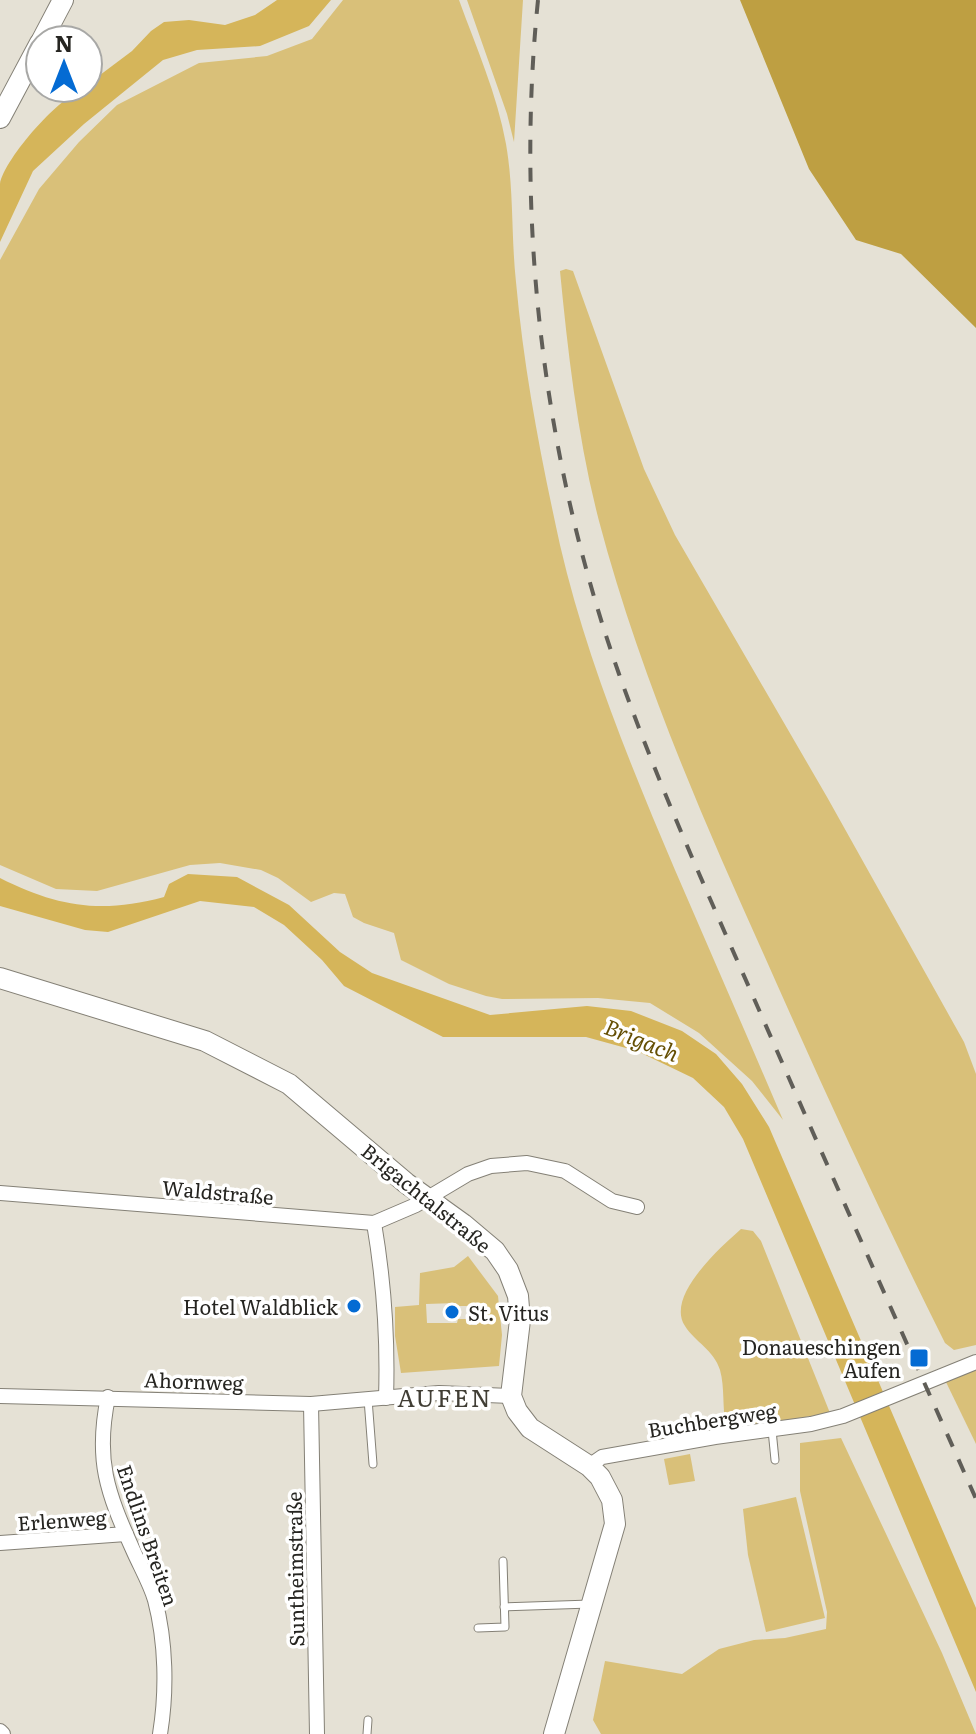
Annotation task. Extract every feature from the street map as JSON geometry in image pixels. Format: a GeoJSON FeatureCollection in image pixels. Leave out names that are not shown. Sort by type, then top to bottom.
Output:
{"type":"FeatureCollection","features":[{"type":"Feature","properties":{"kind":"street"},"geometry":{"type":"LineString","coordinates":[[50,24],[63,0]]}},
{"type":"Feature","properties":{"kind":"street"},"geometry":{"type":"LineString","coordinates":[[0,118],[24,74]]}},
{"type":"Feature","properties":{"kind":"street","name":"Brigachtalstraße"},"geometry":{"type":"LineString","coordinates":[[0,978],[205,1041],[244,1059],[289,1084],[426,1199],[463,1224],[495,1251],[508,1270],[518,1296],[520,1320],[511,1396]]}},
{"type":"Feature","properties":{"kind":"street","name":"Waldstraße"},"geometry":{"type":"LineString","coordinates":[[0,1193],[374,1223],[426,1199],[468,1174],[491,1166],[527,1163],[565,1171],[612,1201],[637,1207]]}},
{"type":"Feature","properties":{"kind":"street"},"geometry":{"type":"LineString","coordinates":[[374,1223],[384,1285],[388,1351],[386,1398]]}},
{"type":"Feature","properties":{"kind":"street","name":"Buchbergweg"},"geometry":{"type":"LineString","coordinates":[[589,1466],[602,1457],[843,1416],[976,1362]]}},
{"type":"Feature","properties":{"kind":"street","name":"Ahornweg"},"geometry":{"type":"LineString","coordinates":[[0,1396],[311,1404],[439,1393],[511,1396]]}},
{"type":"Feature","properties":{"kind":"street"},"geometry":{"type":"LineString","coordinates":[[511,1396],[517,1411],[530,1428],[589,1466],[600,1477],[612,1500],[615,1524],[554,1734]]}},
{"type":"Feature","properties":{"kind":"street","name":"Endlins Breiten"},"geometry":{"type":"LineString","coordinates":[[108,1397],[101,1429],[103,1474],[155,1599],[163,1654],[160,1734]]}},
{"type":"Feature","properties":{"kind":"street","name":"Suntheimstraße"},"geometry":{"type":"LineString","coordinates":[[311,1404],[317,1734]]}},
{"type":"Feature","properties":{"kind":"street","name":"Erlenweg"},"geometry":{"type":"LineString","coordinates":[[0,1543],[126,1534]]}},
{"type":"Feature","properties":{"kind":"lane"},"geometry":{"type":"LineString","coordinates":[[368,1399],[373,1464]]}},
{"type":"Feature","properties":{"kind":"lane"},"geometry":{"type":"LineString","coordinates":[[772,1430],[775,1460]]}},
{"type":"Feature","properties":{"kind":"lane"},"geometry":{"type":"LineString","coordinates":[[478,1628],[505,1627],[503,1561]]}},
{"type":"Feature","properties":{"kind":"lane"},"geometry":{"type":"LineString","coordinates":[[504,1607],[592,1604]]}},
{"type":"Feature","properties":{"kind":"lane"},"geometry":{"type":"LineString","coordinates":[[367,1734],[368,1720]]}},
{"type":"Feature","properties":{"kind":"shaded area"},"geometry":{"type":"Polygon","coordinates":[[[343,0],[459,0],[492,89],[506,144],[514,265],[524,348],[546,480],[571,587],[596,669],[626,750],[783,1120],[752,1081],[699,1033],[650,1003],[598,998],[502,999],[449,984],[401,960],[394,933],[353,917],[345,894],[334,893],[311,902],[278,878],[261,870],[220,863],[190,865],[97,891],[56,889],[0,865],[0,260],[39,189],[79,142],[117,105],[199,63],[267,56],[312,39],[343,0]]]}},
{"type":"Feature","properties":{"kind":"shaded area"},"geometry":{"type":"Polygon","coordinates":[[[467,0],[523,0],[514,142],[507,114],[467,0]]]}},
{"type":"Feature","properties":{"kind":"shaded area"},"geometry":{"type":"Polygon","coordinates":[[[740,0],[976,0],[976,328],[901,254],[856,240],[809,169],[740,0]]]}},
{"type":"Feature","properties":{"kind":"shaded area"},"geometry":{"type":"Polygon","coordinates":[[[560,271],[573,271],[644,469],[675,535],[964,1042],[976,1074],[976,1345],[954,1350],[945,1343],[808,1053],[672,741],[615,577],[592,490],[567,334],[560,271]]]}},
{"type":"Feature","properties":{"kind":"shaded area"},"geometry":{"type":"Polygon","coordinates":[[[741,1229],[753,1231],[761,1241],[830,1413],[732,1429],[726,1426],[720,1370],[713,1357],[685,1326],[681,1314],[682,1301],[698,1273],[741,1229]]]}},
{"type":"Feature","properties":{"kind":"shaded area"},"geometry":{"type":"Polygon","coordinates":[[[468,1256],[498,1296],[502,1335],[499,1366],[401,1373],[395,1336],[395,1307],[419,1305],[420,1273],[454,1267],[468,1256]],[[456,1303],[426,1304],[427,1323],[457,1323],[458,1319],[468,1319],[469,1325],[477,1325],[479,1306],[457,1306],[456,1303]]]}},
{"type":"Feature","properties":{"kind":"shaded area"},"geometry":{"type":"Polygon","coordinates":[[[976,1370],[976,1444],[945,1380],[976,1370]]]}},
{"type":"Feature","properties":{"kind":"shaded area"},"geometry":{"type":"Polygon","coordinates":[[[841,1438],[942,1653],[976,1734],[601,1734],[593,1720],[605,1661],[682,1674],[719,1649],[754,1640],[785,1638],[826,1629],[827,1612],[800,1491],[800,1443],[841,1438]]]}},
{"type":"Feature","properties":{"kind":"shaded area"},"geometry":{"type":"Polygon","coordinates":[[[690,1454],[695,1481],[669,1485],[664,1459],[690,1454]]]}},
{"type":"Feature","properties":{"kind":"shaded area"},"geometry":{"type":"Polygon","coordinates":[[[796,1497],[825,1618],[766,1632],[748,1555],[743,1509],[796,1497]]]}},
{"type":"Feature","properties":{"kind":"water"},"geometry":{"type":"Polygon","coordinates":[[[277,0],[331,0],[309,26],[260,46],[197,50],[163,60],[84,124],[33,171],[0,242],[0,184],[4,173],[23,143],[50,113],[60,104],[104,104],[104,72],[164,22],[189,20],[225,25],[255,15],[277,0]]]}},
{"type":"Feature","properties":{"kind":"water","name":"Brigach"},"geometry":{"type":"Polygon","coordinates":[[[188,874],[237,877],[289,905],[340,952],[372,973],[490,1015],[587,1006],[631,1011],[682,1031],[716,1054],[742,1084],[769,1127],[976,1608],[976,1692],[743,1139],[724,1107],[693,1078],[637,1051],[586,1037],[443,1037],[344,986],[322,960],[284,925],[254,907],[200,901],[108,932],[85,930],[0,906],[0,878],[41,896],[100,906],[164,897],[169,884],[188,874]]]}},
{"type":"Feature","properties":{"kind":"railway"},"geometry":{"type":"LineString","coordinates":[[538,0],[530,170],[534,256],[554,427],[571,511],[593,593],[635,718],[688,848],[976,1499]]}},
{"type":"Feature","properties":{"kind":"place","name":"Hotel Waldblick"},"geometry":{"type":"Point","coordinates":[354,1306]}},
{"type":"Feature","properties":{"kind":"place","name":"St. Vitus"},"geometry":{"type":"Point","coordinates":[452,1312]}},
{"type":"Feature","properties":{"kind":"place","name":"Donaueschingen Aufen"},"geometry":{"type":"Point","coordinates":[919,1358]}},
{"type":"Feature","properties":{"kind":"district","name":"AUFEN"},"geometry":{"type":"Point","coordinates":[445,1396]}}]}
